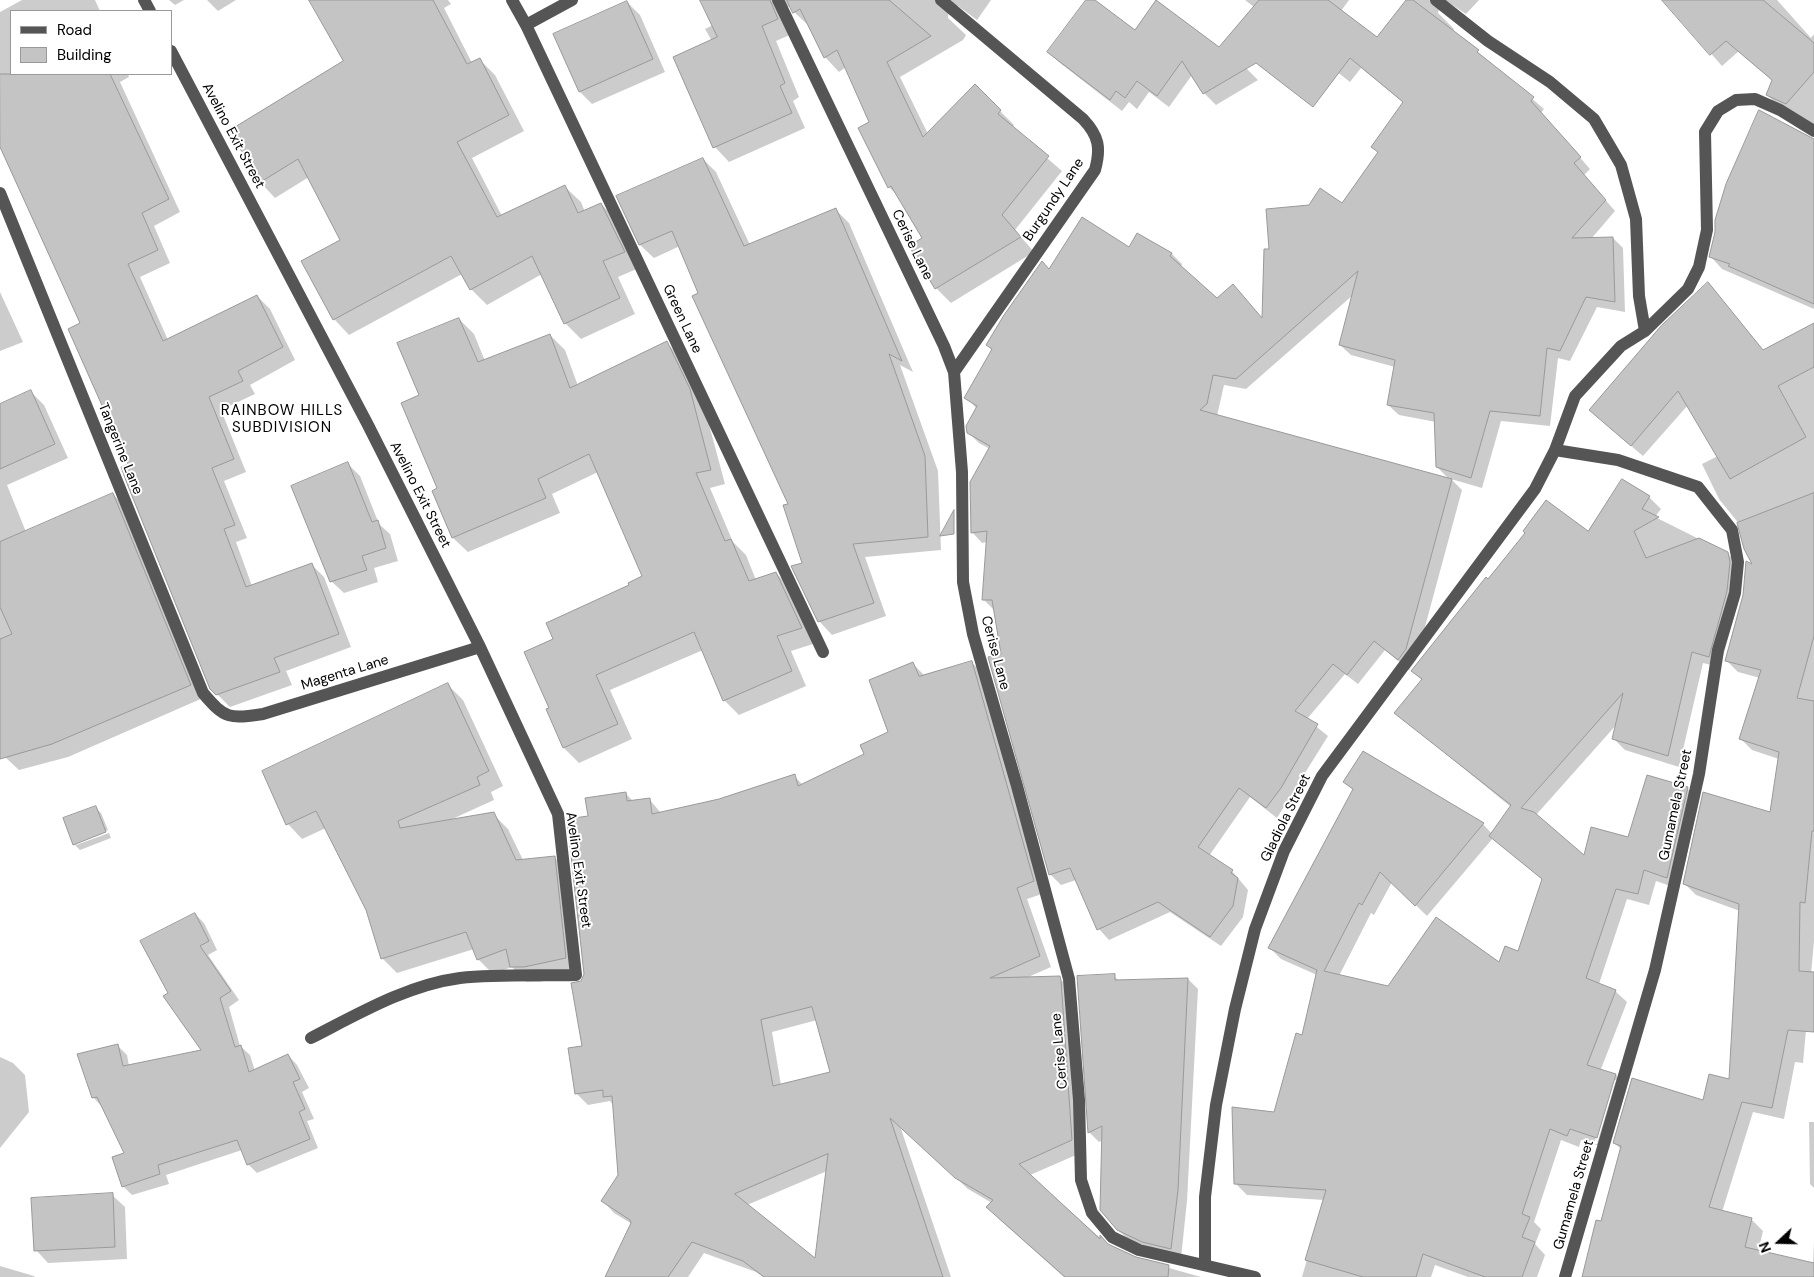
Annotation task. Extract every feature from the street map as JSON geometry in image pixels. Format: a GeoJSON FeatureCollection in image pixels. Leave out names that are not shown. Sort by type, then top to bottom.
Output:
{"type":"FeatureCollection","features":[{"type":"Feature","properties":{"kind":"street","name":"Green Lane"},"geometry":{"type":"LineString","coordinates":[[512,0],[526,25],[823,652]]}},
{"type":"Feature","properties":{"kind":"street"},"geometry":{"type":"LineString","coordinates":[[526,25],[572,0]]}},
{"type":"Feature","properties":{"kind":"street","name":"Cerise Lane"},"geometry":{"type":"LineString","coordinates":[[778,0],[944,346],[954,372],[962,472],[963,582],[973,634],[1017,786],[1069,980],[1079,1100],[1082,1180],[1092,1213],[1112,1237],[1139,1250],[1255,1277]]}},
{"type":"Feature","properties":{"kind":"street","name":"Burgundy Lane"},"geometry":{"type":"LineString","coordinates":[[941,0],[1083,119],[1094,131],[1099,146],[1095,170],[954,372]]}},
{"type":"Feature","properties":{"kind":"street"},"geometry":{"type":"LineString","coordinates":[[1436,0],[1488,41],[1550,82],[1594,119],[1621,165],[1636,219],[1639,296],[1645,331]]}},
{"type":"Feature","properties":{"kind":"street","name":"Avelino Exit Street"},"geometry":{"type":"LineString","coordinates":[[172,53],[368,425],[480,647],[558,814],[576,975],[459,978],[419,988],[382,1002],[310,1038]]}},
{"type":"Feature","properties":{"kind":"street","name":"Gladiola Street"},"geometry":{"type":"LineString","coordinates":[[1204,1265],[1205,1196],[1216,1105],[1235,1009],[1255,929],[1284,851],[1322,776],[1535,489],[1556,450],[1575,396],[1621,346],[1645,331],[1688,290],[1699,268],[1707,230],[1705,132],[1718,110],[1736,100],[1754,100],[1780,110],[1814,131]]}},
{"type":"Feature","properties":{"kind":"street","name":"Tangerine Lane"},"geometry":{"type":"LineString","coordinates":[[0,194],[202,693],[219,712]]}},
{"type":"Feature","properties":{"kind":"street","name":"Gumamela Street"},"geometry":{"type":"LineString","coordinates":[[1556,450],[1618,460],[1698,487],[1732,530],[1738,562],[1735,593],[1718,650],[1699,774],[1656,970],[1565,1277]]}},
{"type":"Feature","properties":{"kind":"street","name":"Magenta Lane"},"geometry":{"type":"LineString","coordinates":[[219,712],[238,718],[263,714],[480,647]]}},
{"type":"Feature","properties":{"kind":"building"},"geometry":{"type":"Polygon","coordinates":[[[309,0],[433,0],[467,64],[480,58],[509,115],[457,142],[497,217],[565,185],[578,213],[601,203],[625,252],[603,261],[620,298],[564,324],[532,256],[470,290],[451,256],[333,320],[301,261],[340,240],[298,159],[259,183],[230,130],[343,61],[309,0]]]}},
{"type":"Feature","properties":{"kind":"building"},"geometry":{"type":"Polygon","coordinates":[[[700,0],[770,0],[778,19],[762,26],[785,83],[780,86],[792,113],[713,148],[673,57],[717,37],[700,0]]]}},
{"type":"Feature","properties":{"kind":"building"},"geometry":{"type":"Polygon","coordinates":[[[787,0],[889,0],[931,36],[887,62],[923,137],[975,84],[1001,110],[998,114],[1049,156],[1002,215],[1021,237],[935,289],[909,246],[922,238],[891,186],[888,188],[858,128],[869,122],[837,50],[824,58],[800,9],[793,13],[787,0]]]}},
{"type":"Feature","properties":{"kind":"building"},"geometry":{"type":"Polygon","coordinates":[[[1086,0],[1095,0],[1135,30],[1156,0],[1219,47],[1259,0],[1328,0],[1377,37],[1406,0],[1413,0],[1479,50],[1477,52],[1534,97],[1531,101],[1581,157],[1574,163],[1606,200],[1572,238],[1613,237],[1615,302],[1586,297],[1560,351],[1547,348],[1540,416],[1490,411],[1471,478],[1436,467],[1434,413],[1387,405],[1395,360],[1339,345],[1358,271],[1236,379],[1213,375],[1207,404],[1200,410],[1452,479],[1406,649],[1398,660],[1374,641],[1347,675],[1333,664],[1295,711],[1318,724],[1281,788],[1266,808],[1239,788],[1198,847],[1233,870],[1231,873],[1238,878],[1233,906],[1210,937],[1158,902],[1097,930],[1070,868],[1049,875],[988,657],[1001,654],[992,600],[982,600],[987,531],[971,533],[970,482],[990,446],[967,433],[966,426],[977,406],[964,398],[992,349],[986,345],[1004,315],[1042,261],[1049,269],[1082,217],[1129,247],[1137,233],[1172,253],[1170,256],[1217,298],[1233,284],[1262,318],[1264,249],[1269,249],[1266,209],[1309,205],[1320,188],[1342,203],[1378,152],[1371,147],[1403,102],[1350,58],[1313,107],[1256,63],[1203,94],[1182,61],[1157,96],[1137,81],[1125,98],[1116,91],[1110,100],[1047,52],[1086,0]]]}},
{"type":"Feature","properties":{"kind":"building"},"geometry":{"type":"Polygon","coordinates":[[[1662,0],[1763,0],[1814,43],[1814,72],[1786,104],[1766,95],[1772,80],[1726,41],[1710,55],[1662,0]]]}},
{"type":"Feature","properties":{"kind":"building"},"geometry":{"type":"Polygon","coordinates":[[[627,1],[653,59],[579,92],[553,34],[627,1]]]}},
{"type":"Feature","properties":{"kind":"building"},"geometry":{"type":"Polygon","coordinates":[[[0,74],[110,75],[169,199],[142,213],[158,250],[128,264],[163,341],[257,295],[283,347],[238,371],[243,381],[209,397],[234,459],[212,468],[235,525],[224,529],[246,587],[312,563],[339,634],[274,658],[280,672],[216,695],[210,689],[121,467],[128,464],[68,329],[80,323],[0,147],[0,74]]]}},
{"type":"Feature","properties":{"kind":"building"},"geometry":{"type":"Polygon","coordinates":[[[1759,110],[1814,139],[1814,304],[1728,266],[1730,264],[1709,257],[1715,232],[1715,220],[1726,184],[1759,110]]]}},
{"type":"Feature","properties":{"kind":"building"},"geometry":{"type":"Polygon","coordinates":[[[703,158],[744,246],[836,208],[902,361],[889,354],[925,456],[928,537],[853,544],[874,603],[818,622],[791,566],[802,563],[783,505],[788,504],[692,296],[698,293],[672,231],[639,245],[616,196],[703,158]]]}},
{"type":"Feature","properties":{"kind":"building"},"geometry":{"type":"Polygon","coordinates":[[[1708,282],[1763,350],[1814,323],[1814,367],[1778,386],[1806,437],[1730,479],[1678,391],[1631,446],[1589,410],[1661,326],[1708,282]]]}},
{"type":"Feature","properties":{"kind":"building"},"geometry":{"type":"Polygon","coordinates":[[[459,318],[478,362],[550,334],[570,388],[667,341],[690,389],[711,470],[696,473],[725,541],[731,539],[749,581],[776,572],[802,628],[777,636],[792,671],[723,701],[694,632],[596,675],[618,724],[563,748],[546,709],[549,708],[524,652],[553,639],[546,623],[629,585],[628,583],[642,576],[589,454],[538,479],[546,498],[452,538],[432,491],[437,488],[401,403],[419,395],[397,343],[459,318]]]}},
{"type":"Feature","properties":{"kind":"building"},"geometry":{"type":"Polygon","coordinates":[[[31,390],[55,444],[0,469],[0,404],[31,390]]]}},
{"type":"Feature","properties":{"kind":"building"},"geometry":{"type":"Polygon","coordinates":[[[348,462],[372,522],[378,520],[386,548],[362,556],[367,570],[330,582],[291,486],[348,462]]]}},
{"type":"Feature","properties":{"kind":"building"},"geometry":{"type":"Polygon","coordinates":[[[1622,479],[1650,496],[1642,509],[1659,517],[1634,531],[1646,558],[1699,538],[1728,552],[1730,562],[1727,591],[1709,657],[1692,652],[1668,756],[1612,739],[1623,693],[1521,808],[1534,812],[1584,855],[1591,827],[1628,837],[1647,775],[1688,787],[1667,878],[1644,870],[1638,894],[1616,889],[1586,978],[1616,990],[1587,1065],[1616,1074],[1597,1138],[1570,1129],[1567,1136],[1550,1129],[1522,1214],[1530,1217],[1522,1237],[1535,1242],[1522,1277],[1485,1277],[1423,1254],[1416,1277],[1363,1277],[1305,1260],[1326,1190],[1234,1184],[1232,1107],[1274,1112],[1296,1033],[1302,1035],[1317,970],[1268,948],[1353,789],[1343,782],[1363,751],[1484,823],[1415,906],[1380,872],[1362,905],[1359,903],[1324,971],[1388,986],[1436,917],[1499,962],[1505,946],[1518,951],[1542,879],[1489,836],[1511,805],[1394,713],[1422,679],[1411,671],[1486,577],[1488,579],[1525,533],[1523,531],[1546,500],[1588,531],[1622,479]]]}},
{"type":"Feature","properties":{"kind":"building"},"geometry":{"type":"Polygon","coordinates":[[[113,493],[191,685],[52,744],[0,759],[0,639],[12,634],[0,607],[0,542],[113,493]]]}},
{"type":"Feature","properties":{"kind":"building"},"geometry":{"type":"Polygon","coordinates":[[[1814,493],[1814,636],[1797,698],[1814,701],[1814,831],[1812,831],[1805,903],[1800,902],[1799,971],[1814,972],[1814,1032],[1788,1030],[1772,1108],[1742,1102],[1709,1207],[1752,1218],[1745,1247],[1814,1263],[1814,1277],[1582,1277],[1596,1220],[1601,1221],[1621,1146],[1613,1143],[1632,1078],[1703,1100],[1709,1074],[1729,1079],[1739,904],[1683,884],[1703,792],[1770,812],[1779,752],[1739,739],[1761,670],[1725,661],[1743,595],[1746,561],[1752,564],[1744,549],[1737,523],[1814,493]]]}},
{"type":"Feature","properties":{"kind":"building"},"geometry":{"type":"Polygon","coordinates":[[[954,510],[954,534],[940,536],[954,510]]]}},
{"type":"Feature","properties":{"kind":"building"},"geometry":{"type":"Polygon","coordinates":[[[972,661],[1034,881],[1017,888],[1040,956],[990,978],[1060,976],[1061,980],[1072,1140],[1019,1164],[1100,1239],[1100,1235],[1108,1244],[1136,1257],[1169,1265],[1168,1277],[1065,1277],[986,1207],[993,1200],[955,1178],[890,1118],[943,1277],[764,1277],[743,1261],[692,1242],[668,1277],[605,1277],[631,1223],[630,1220],[601,1201],[618,1175],[612,1096],[603,1097],[603,1090],[575,1094],[568,1048],[582,1046],[571,983],[581,981],[584,974],[567,819],[588,816],[585,798],[626,792],[627,801],[650,798],[652,814],[719,799],[795,774],[798,786],[864,754],[860,745],[888,732],[869,680],[913,662],[919,676],[972,661]],[[812,1007],[761,1020],[773,1086],[830,1072],[812,1007]],[[828,1154],[735,1194],[815,1258],[828,1154]]]}},
{"type":"Feature","properties":{"kind":"building"},"geometry":{"type":"Polygon","coordinates":[[[448,683],[489,771],[477,777],[480,785],[398,821],[400,828],[494,812],[516,860],[555,856],[566,958],[524,967],[510,967],[506,949],[477,960],[466,932],[381,959],[366,910],[316,811],[286,825],[262,771],[448,683]]]}},
{"type":"Feature","properties":{"kind":"building"},"geometry":{"type":"Polygon","coordinates":[[[96,806],[106,832],[73,845],[63,818],[96,806]]]}},
{"type":"Feature","properties":{"kind":"building"},"geometry":{"type":"Polygon","coordinates":[[[195,913],[209,941],[200,946],[231,991],[220,998],[235,1047],[241,1045],[249,1072],[288,1054],[300,1079],[293,1082],[305,1109],[299,1112],[310,1139],[247,1165],[237,1140],[158,1165],[160,1174],[122,1187],[112,1157],[124,1153],[97,1097],[92,1098],[77,1054],[118,1044],[123,1066],[201,1050],[163,996],[168,993],[140,941],[195,913]]]}},
{"type":"Feature","properties":{"kind":"building"},"geometry":{"type":"Polygon","coordinates":[[[1115,974],[1115,980],[1188,978],[1178,1190],[1171,1249],[1142,1242],[1117,1230],[1100,1210],[1102,1126],[1088,1133],[1077,976],[1115,974]]]}},
{"type":"Feature","properties":{"kind":"building"},"geometry":{"type":"Polygon","coordinates":[[[113,1193],[115,1247],[34,1251],[31,1198],[113,1193]]]}},
{"type":"Feature","properties":{"kind":"district","name":"RAINBOW HILLS SUBDIVISION"},"geometry":{"type":"Point","coordinates":[282,420]}}]}
